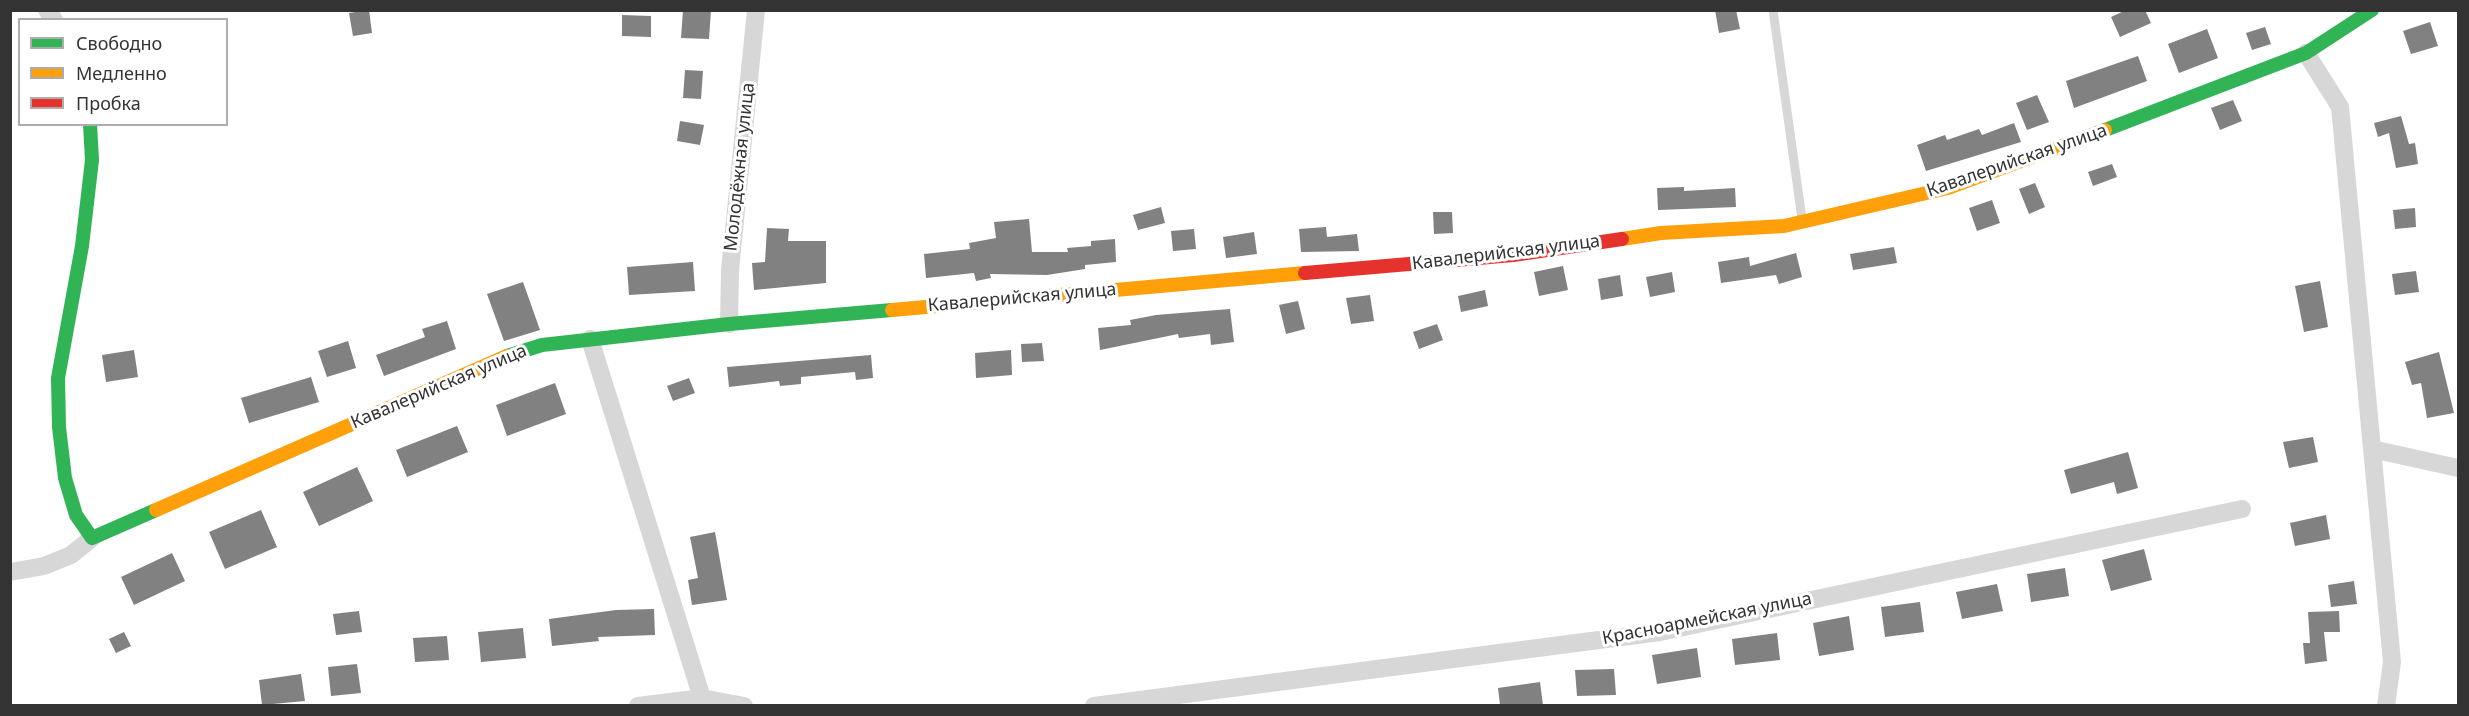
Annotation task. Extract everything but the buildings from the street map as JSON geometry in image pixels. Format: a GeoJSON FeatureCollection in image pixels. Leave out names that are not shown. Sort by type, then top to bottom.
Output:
{"type":"FeatureCollection","features":[{"type":"Feature","properties":{"kind":"street","name":"Молодёжная улица"},"geometry":{"type":"LineString","coordinates":[[729,324],[730,270],[756,10]]}},
{"type":"Feature","properties":{"kind":"street","name":"Кавалерийская улица"},"geometry":{"type":"LineString","coordinates":[[92,538],[500,358],[543,345],[729,324],[1513,255],[1661,233],[1784,226],[1948,188],[2306,53],[2372,10]]}},
{"type":"Feature","properties":{"kind":"street"},"geometry":{"type":"LineString","coordinates":[[2306,53],[2340,107],[2392,662],[2386,705]]}},
{"type":"Feature","properties":{"kind":"street"},"geometry":{"type":"LineString","coordinates":[[10,572],[53,563],[71,555],[92,538],[76,515],[65,477],[59,427],[58,378],[67,318],[82,246],[92,160],[90,126]]}},
{"type":"Feature","properties":{"kind":"street"},"geometry":{"type":"LineString","coordinates":[[590,339],[702,698]]}},
{"type":"Feature","properties":{"kind":"street"},"geometry":{"type":"LineString","coordinates":[[2372,449],[2458,468]]}},
{"type":"Feature","properties":{"kind":"street","name":"Красноармейская улица"},"geometry":{"type":"LineString","coordinates":[[1094,705],[1660,632],[2242,509]]}},
{"type":"Feature","properties":{"kind":"street"},"geometry":{"type":"LineString","coordinates":[[638,705],[702,698],[744,705]]}},
{"type":"Feature","properties":{"kind":"lane"},"geometry":{"type":"LineString","coordinates":[[1773,10],[1802,222]]}},
{"type":"Feature","properties":{"kind":"traffic: fast"},"geometry":{"type":"LineString","coordinates":[[2105,130],[2306,53],[2372,10]]}},
{"type":"Feature","properties":{"kind":"traffic: fast"},"geometry":{"type":"LineString","coordinates":[[90,126],[92,160],[82,246],[58,378],[59,427],[65,478],[76,515],[92,538],[156,510]]}},
{"type":"Feature","properties":{"kind":"traffic: fast"},"geometry":{"type":"LineString","coordinates":[[507,356],[542,345],[729,324],[892,310]]}},
{"type":"Feature","properties":{"kind":"traffic: slow"},"geometry":{"type":"LineString","coordinates":[[1622,239],[1661,233],[1784,226],[1948,188],[2105,130]]}},
{"type":"Feature","properties":{"kind":"traffic: slow"},"geometry":{"type":"LineString","coordinates":[[892,310],[1305,273]]}},
{"type":"Feature","properties":{"kind":"traffic: slow"},"geometry":{"type":"LineString","coordinates":[[156,510],[507,356]]}},
{"type":"Feature","properties":{"kind":"traffic: jam"},"geometry":{"type":"LineString","coordinates":[[1305,273],[1513,255],[1622,239]]}}]}
